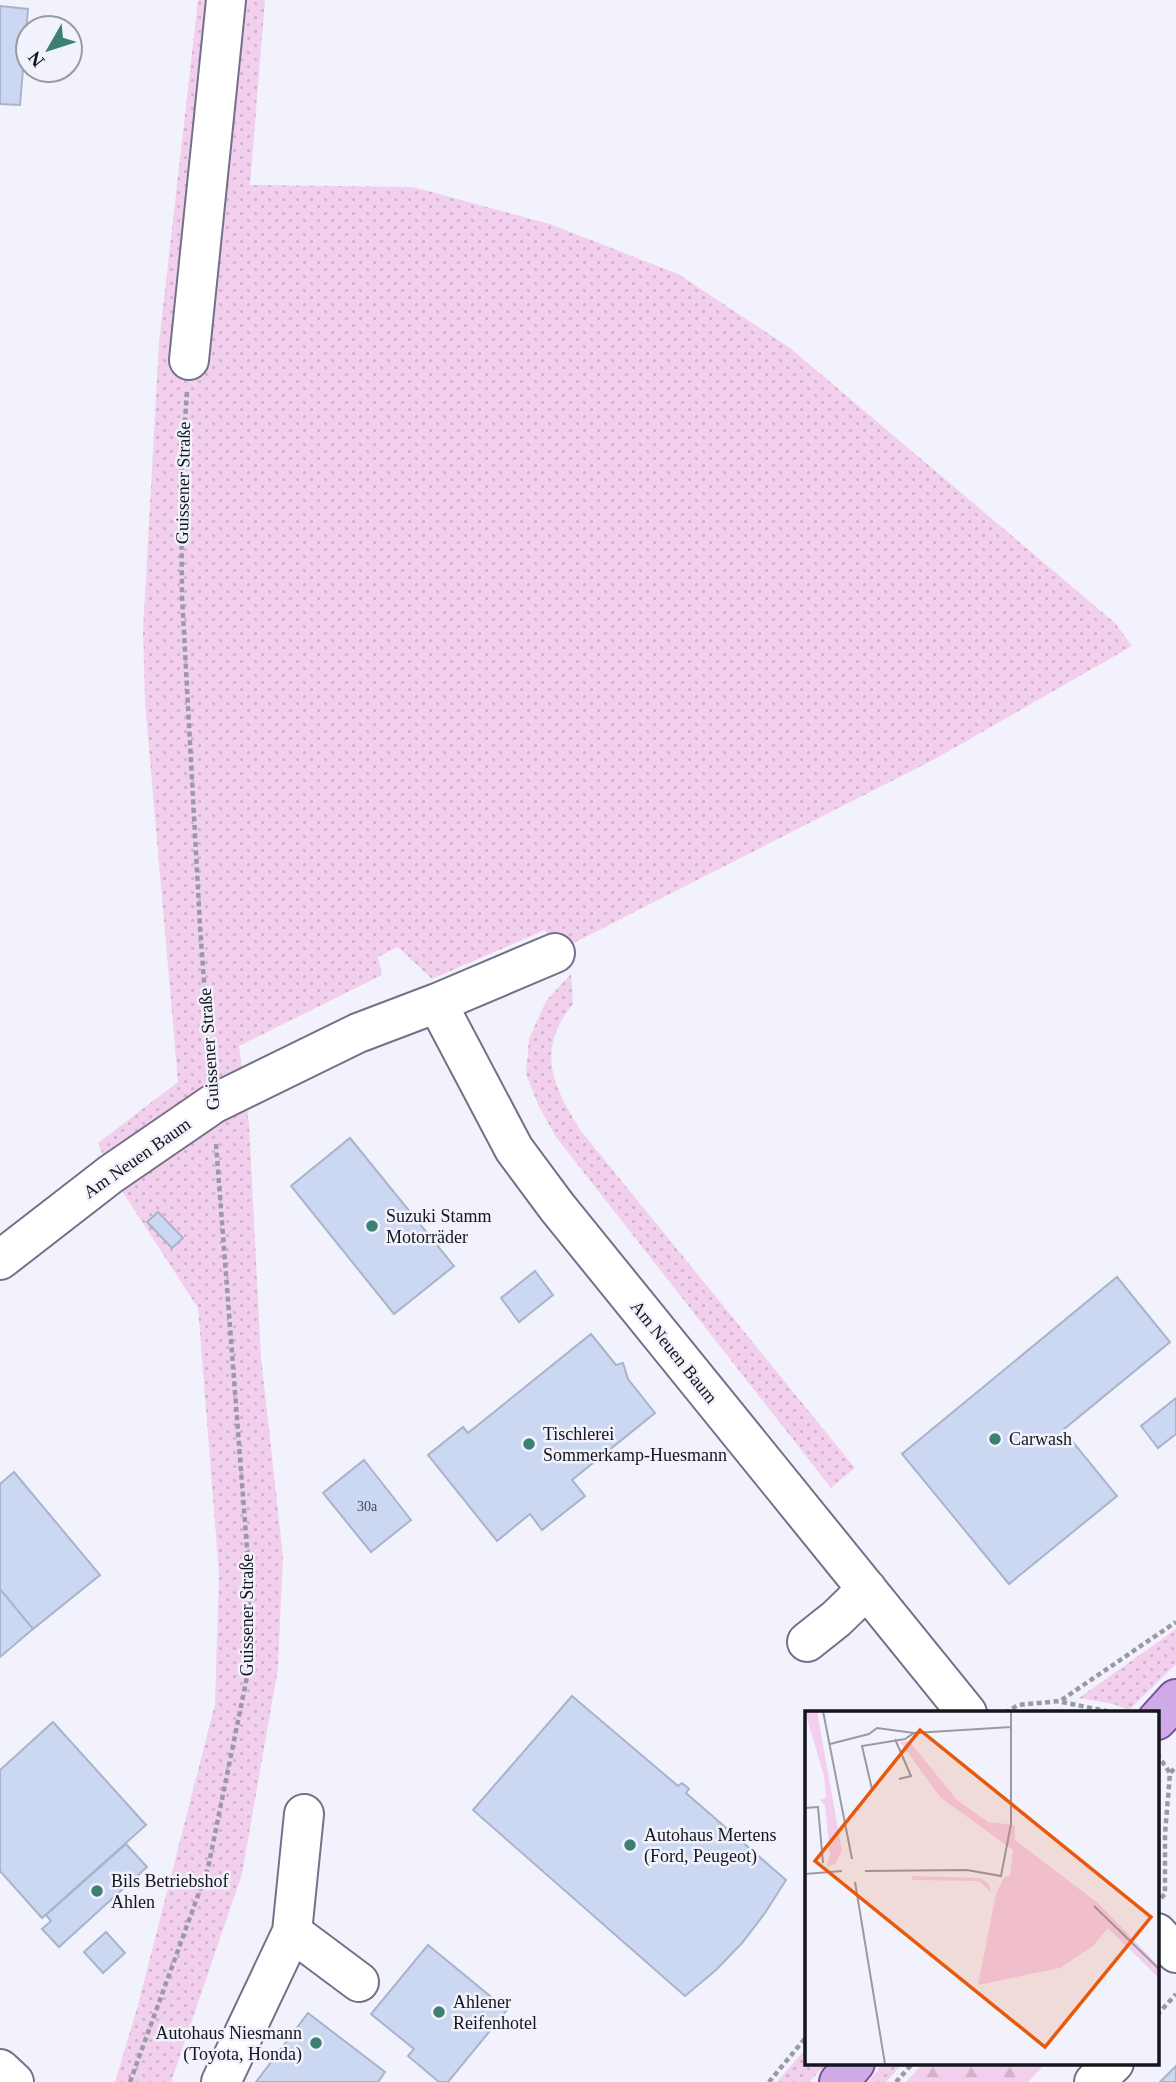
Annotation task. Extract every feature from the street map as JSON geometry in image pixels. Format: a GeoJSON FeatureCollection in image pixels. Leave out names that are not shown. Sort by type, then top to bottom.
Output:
{"type":"FeatureCollection","features":[{"type":"Feature","properties":{"kind":"main road"},"geometry":{"type":"LineString","coordinates":[[1158,1719],[1176,1699]]}},
{"type":"Feature","properties":{"kind":"main road"},"geometry":{"type":"LineString","coordinates":[[839,2082],[854,2064]]}},
{"type":"Feature","properties":{"kind":"street"},"geometry":{"type":"LineString","coordinates":[[188,360],[226,0]]}},
{"type":"Feature","properties":{"kind":"street","name":"Am Neuen Baum"},"geometry":{"type":"LineString","coordinates":[[0,1260],[111,1174],[213,1104],[358,1033],[555,953]]}},
{"type":"Feature","properties":{"kind":"street","name":"Am Neuen Baum"},"geometry":{"type":"LineString","coordinates":[[437,1003],[514,1149],[557,1208],[965,1711]]}},
{"type":"Feature","properties":{"kind":"street"},"geometry":{"type":"LineString","coordinates":[[807,1642],[836,1619],[866,1589]]}},
{"type":"Feature","properties":{"kind":"street"},"geometry":{"type":"LineString","coordinates":[[221,2082],[292,1932],[304,1814]]}},
{"type":"Feature","properties":{"kind":"street"},"geometry":{"type":"LineString","coordinates":[[292,1932],[359,1982]]}},
{"type":"Feature","properties":{"kind":"street"},"geometry":{"type":"LineString","coordinates":[[1158,1934],[1176,1952]]}},
{"type":"Feature","properties":{"kind":"street"},"geometry":{"type":"LineString","coordinates":[[1094,2082],[1113,2064]]}},
{"type":"Feature","properties":{"kind":"street"},"geometry":{"type":"LineString","coordinates":[[0,2069],[14,2082]]}},
{"type":"Feature","properties":{"kind":"path","name":"Guissener Straße"},"geometry":{"type":"LineString","coordinates":[[130,2082],[208,1868],[248,1672],[249,1575],[200,926],[182,596],[181,479],[188,360]]}},
{"type":"Feature","properties":{"kind":"path"},"geometry":{"type":"LineString","coordinates":[[1060,1702],[1176,1622]]}},
{"type":"Feature","properties":{"kind":"path"},"geometry":{"type":"LineString","coordinates":[[1008,1711],[1018,1705],[1060,1702],[1106,1711]]}},
{"type":"Feature","properties":{"kind":"path"},"geometry":{"type":"LineString","coordinates":[[1158,1755],[1170,1773],[1165,1834],[1165,1894],[1158,1902]]}},
{"type":"Feature","properties":{"kind":"path"},"geometry":{"type":"LineString","coordinates":[[1170,1773],[1176,1767]]}},
{"type":"Feature","properties":{"kind":"path"},"geometry":{"type":"LineString","coordinates":[[1158,2014],[1176,1994]]}},
{"type":"Feature","properties":{"kind":"path"},"geometry":{"type":"LineString","coordinates":[[769,2082],[805,2038]]}},
{"type":"Feature","properties":{"kind":"path"},"geometry":{"type":"LineString","coordinates":[[896,2082],[912,2064]]}},
{"type":"Feature","properties":{"kind":"green space"},"geometry":{"type":"Polygon","coordinates":[[[198,0],[265,0],[250,185],[413,187],[550,224],[678,274],[790,348],[1115,623],[1132,646],[935,759],[558,951],[545,930],[432,979],[398,947],[378,957],[382,975],[239,1046],[249,1124],[261,1357],[283,1556],[278,1668],[242,1874],[171,2082],[115,2082],[138,2005],[215,1704],[219,1574],[198,1308],[111,1174],[98,1143],[178,1082],[145,702],[143,631],[159,343],[198,0]]]}},
{"type":"Feature","properties":{"kind":"green space"},"geometry":{"type":"Polygon","coordinates":[[[571,974],[573,1004],[561,1021],[551,1053],[552,1068],[563,1099],[581,1131],[855,1468],[831,1488],[556,1137],[539,1107],[526,1074],[529,1039],[546,1001],[571,974]]]}},
{"type":"Feature","properties":{"kind":"green space"},"geometry":{"type":"Polygon","coordinates":[[[1176,1629],[1176,1664],[1129,1710],[1113,1704],[1079,1698],[1176,1629]]]}},
{"type":"Feature","properties":{"kind":"green space"},"geometry":{"type":"Polygon","coordinates":[[[805,2049],[805,2064],[826,2064],[809,2082],[777,2082],[805,2049]]]}},
{"type":"Feature","properties":{"kind":"green space"},"geometry":{"type":"Polygon","coordinates":[[[883,2064],[902,2064],[886,2082],[868,2082],[883,2064]]]}},
{"type":"Feature","properties":{"kind":"green space"},"geometry":{"type":"Polygon","coordinates":[[[922,2064],[1045,2064],[1028,2082],[906,2082],[922,2064]]]}},
{"type":"Feature","properties":{"kind":"building"},"geometry":{"type":"Polygon","coordinates":[[[0,6],[28,9],[28,14],[14,14],[14,84],[22,84],[20,105],[0,104],[0,6]]]}},
{"type":"Feature","properties":{"kind":"building","name":"Suzuki Stamm Motorräder"},"geometry":{"type":"Polygon","coordinates":[[[350,1138],[454,1266],[394,1314],[291,1186],[350,1138]]]}},
{"type":"Feature","properties":{"kind":"building"},"geometry":{"type":"Polygon","coordinates":[[[158,1212],[183,1238],[172,1248],[147,1222],[158,1212]]]}},
{"type":"Feature","properties":{"kind":"building"},"geometry":{"type":"Polygon","coordinates":[[[535,1271],[553,1295],[519,1322],[501,1298],[535,1271]]]}},
{"type":"Feature","properties":{"kind":"building","name":"Carwash"},"geometry":{"type":"Polygon","coordinates":[[[1117,1277],[1170,1342],[1063,1430],[1117,1496],[1009,1584],[902,1454],[1117,1277]]]}},
{"type":"Feature","properties":{"kind":"building","name":"Tischlerei Sommerkamp-Huesmann"},"geometry":{"type":"Polygon","coordinates":[[[591,1334],[616,1365],[623,1363],[628,1379],[655,1413],[572,1480],[585,1496],[542,1530],[530,1514],[497,1541],[428,1455],[463,1427],[468,1433],[591,1334]]]}},
{"type":"Feature","properties":{"kind":"building"},"geometry":{"type":"Polygon","coordinates":[[[1176,1398],[1176,1434],[1158,1448],[1141,1426],[1176,1398]]]}},
{"type":"Feature","properties":{"kind":"building"},"geometry":{"type":"Polygon","coordinates":[[[364,1460],[411,1520],[371,1552],[323,1493],[364,1460]]]}},
{"type":"Feature","properties":{"kind":"building"},"geometry":{"type":"Polygon","coordinates":[[[14,1472],[100,1575],[33,1629],[0,1589],[0,1484],[14,1472]]]}},
{"type":"Feature","properties":{"kind":"building"},"geometry":{"type":"Polygon","coordinates":[[[0,1589],[33,1629],[0,1657],[0,1589]]]}},
{"type":"Feature","properties":{"kind":"building","name":"Autohaus Mertens (Ford, Peugeot)"},"geometry":{"type":"Polygon","coordinates":[[[572,1696],[678,1786],[682,1783],[689,1789],[686,1793],[786,1880],[742,1943],[685,1996],[473,1810],[572,1696]]]}},
{"type":"Feature","properties":{"kind":"building"},"geometry":{"type":"Polygon","coordinates":[[[53,1722],[146,1825],[42,1918],[0,1871],[0,1770],[53,1722]]]}},
{"type":"Feature","properties":{"kind":"building","name":"Bils Betriebshof Ahlen"},"geometry":{"type":"Polygon","coordinates":[[[126,1844],[147,1867],[59,1947],[42,1929],[51,1921],[46,1915],[126,1844]]]}},
{"type":"Feature","properties":{"kind":"building"},"geometry":{"type":"Polygon","coordinates":[[[106,1932],[125,1953],[103,1973],[84,1952],[106,1932]]]}},
{"type":"Feature","properties":{"kind":"building","name":"Ahlener Reifenhotel"},"geometry":{"type":"Polygon","coordinates":[[[428,1945],[507,2010],[448,2082],[439,2082],[408,2056],[414,2049],[371,2014],[428,1945]]]}},
{"type":"Feature","properties":{"kind":"building","name":"Autohaus Niesmann (Toyota, Honda)"},"geometry":{"type":"Polygon","coordinates":[[[308,2013],[385,2072],[378,2082],[256,2082],[308,2013]]]}},
{"type":"Feature","properties":{"kind":"building"},"geometry":{"type":"Polygon","coordinates":[[[1176,2066],[1176,2082],[1160,2082],[1176,2066]]]}},
{"type":"Feature","properties":{"kind":"place","name":"Suzuki Stamm Motorräder"},"geometry":{"type":"Point","coordinates":[372,1226]}},
{"type":"Feature","properties":{"kind":"place","name":"Carwash"},"geometry":{"type":"Point","coordinates":[995,1439]}},
{"type":"Feature","properties":{"kind":"place","name":"Tischlerei Sommerkamp-Huesmann"},"geometry":{"type":"Point","coordinates":[529,1444]}},
{"type":"Feature","properties":{"kind":"place","name":"Autohaus Mertens (Ford, Peugeot)"},"geometry":{"type":"Point","coordinates":[630,1845]}},
{"type":"Feature","properties":{"kind":"place","name":"Bils Betriebshof Ahlen"},"geometry":{"type":"Point","coordinates":[97,1891]}},
{"type":"Feature","properties":{"kind":"place","name":"Ahlener Reifenhotel"},"geometry":{"type":"Point","coordinates":[439,2012]}},
{"type":"Feature","properties":{"kind":"place","name":"Autohaus Niesmann (Toyota, Honda)"},"geometry":{"type":"Point","coordinates":[316,2043]}}]}
